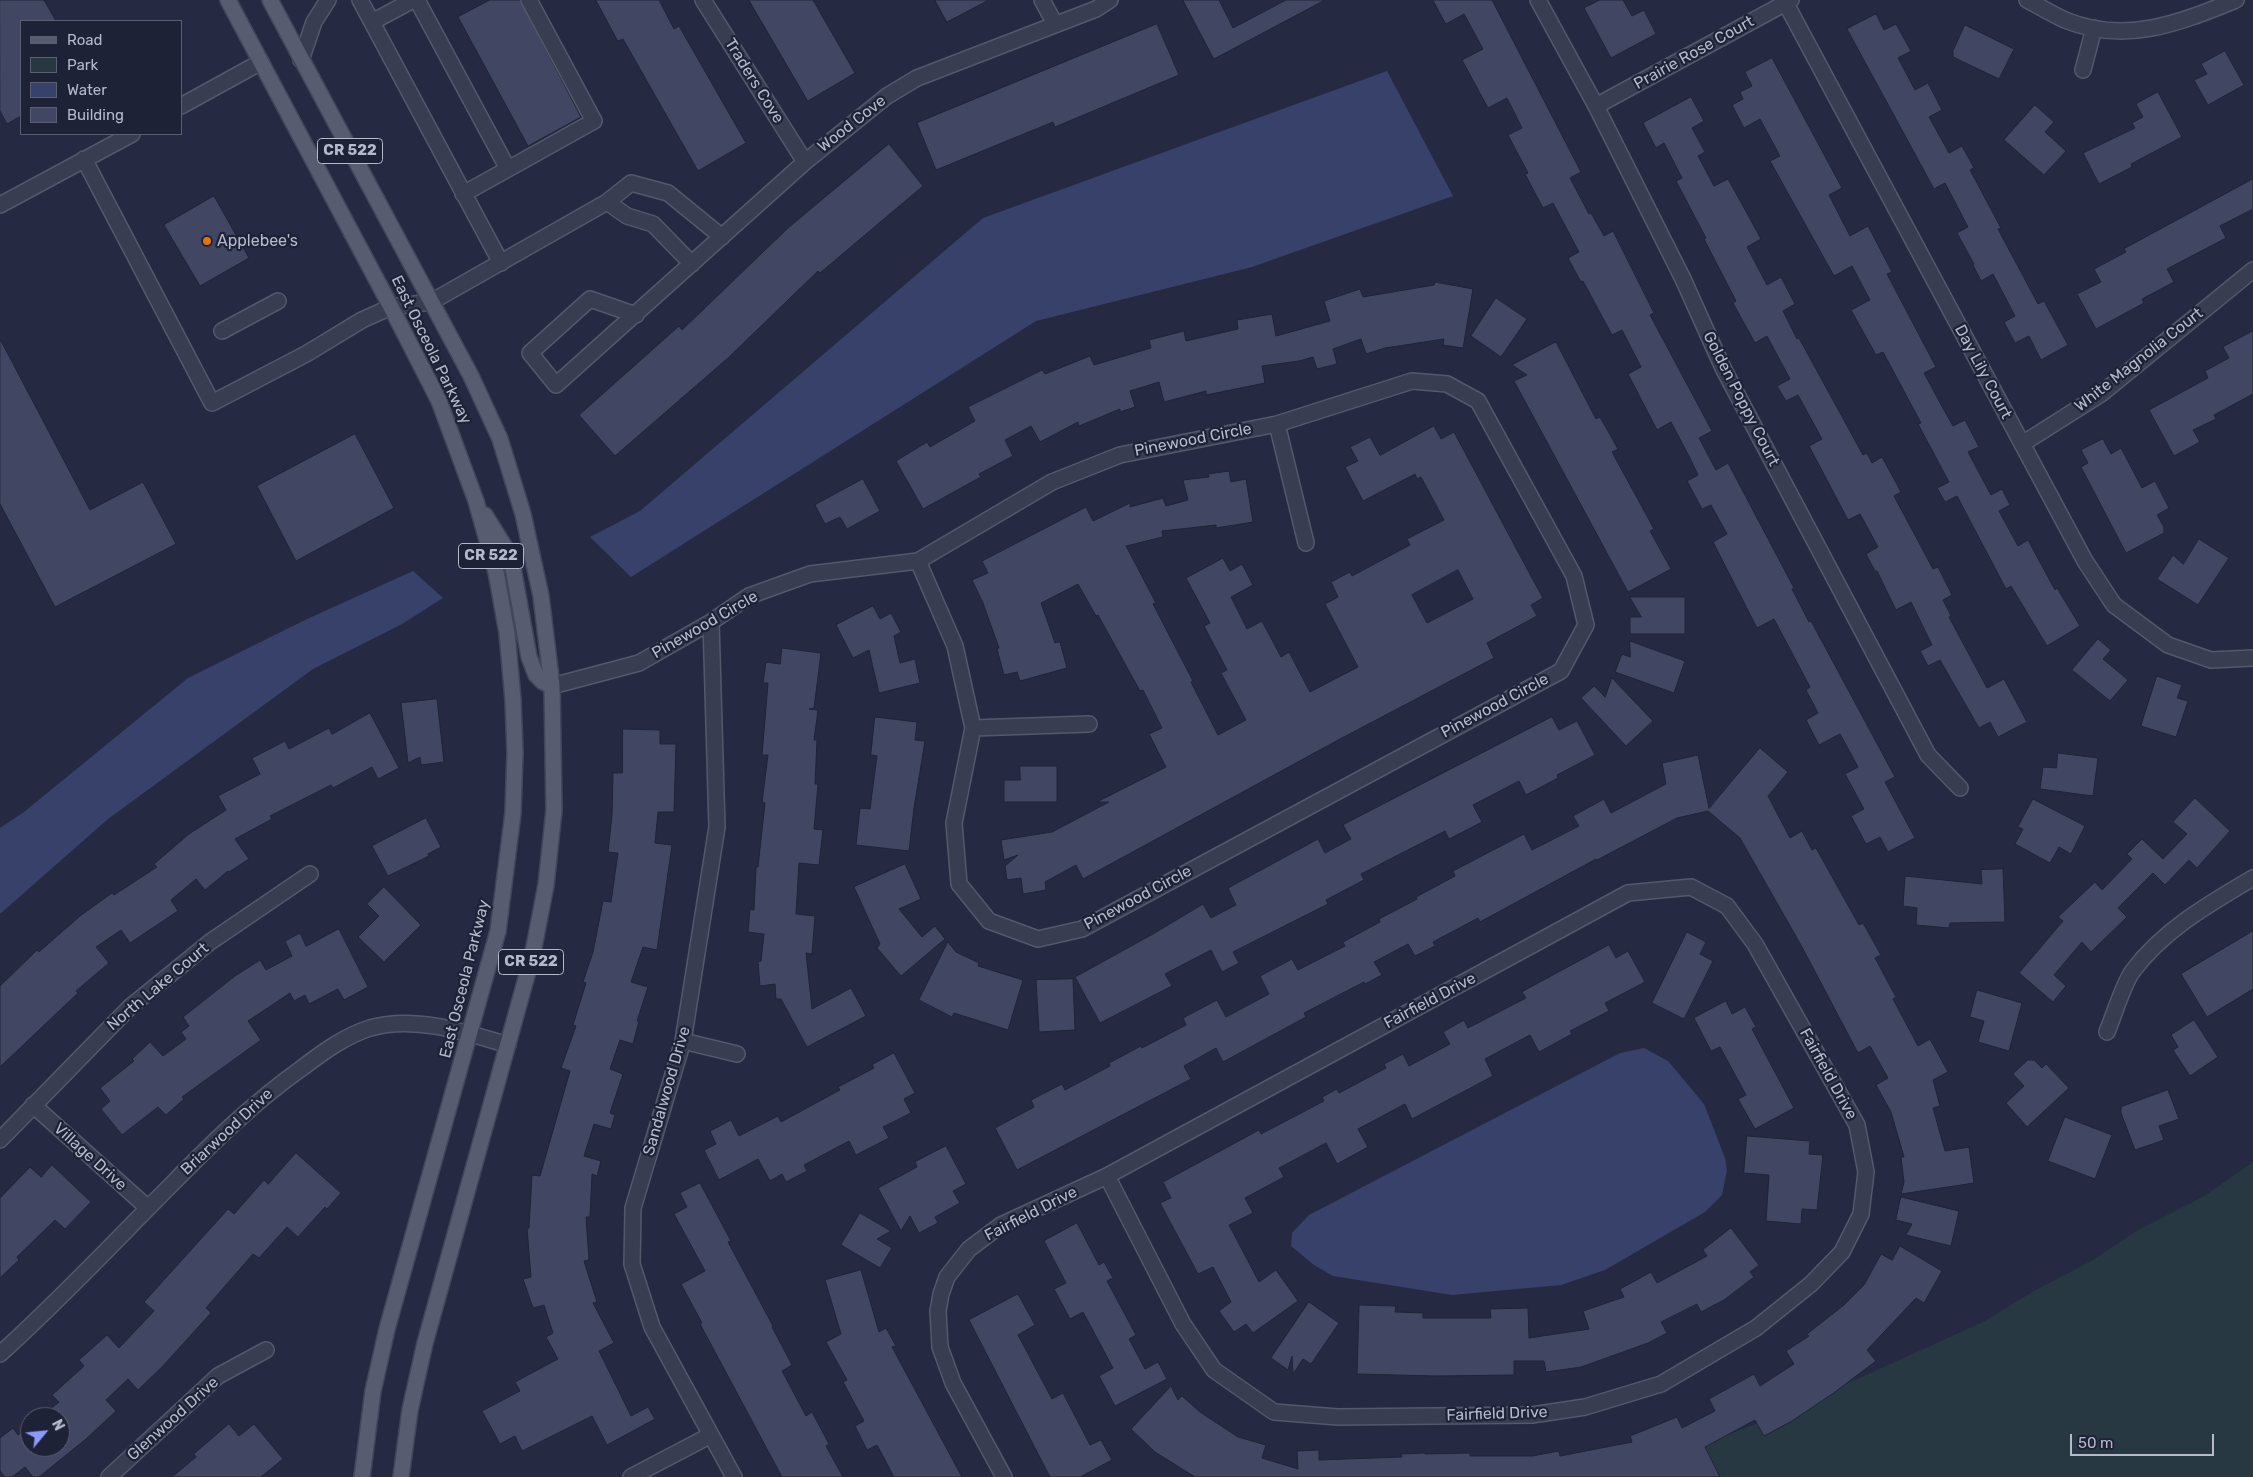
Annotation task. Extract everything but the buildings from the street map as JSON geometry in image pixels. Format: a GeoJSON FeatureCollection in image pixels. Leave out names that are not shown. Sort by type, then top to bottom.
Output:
{"type":"FeatureCollection","features":[{"type":"Feature","properties":{"kind":"main road","name":"East Osceola Parkway"},"geometry":{"type":"LineString","coordinates":[[228,0],[439,401],[476,501],[496,572],[507,632],[513,700],[515,753],[513,818],[498,931],[387,1329],[373,1391],[362,1477]]}},
{"type":"Feature","properties":{"kind":"main road","name":"East Osceola Parkway"},"geometry":{"type":"LineString","coordinates":[[270,0],[471,376],[500,439],[523,514],[541,596],[552,686],[554,810],[546,885],[532,956],[425,1343],[410,1410],[401,1477]]}},
{"type":"Feature","properties":{"kind":"main road"},"geometry":{"type":"LineString","coordinates":[[476,501],[511,557],[529,657],[536,675],[543,682],[552,686]]}},
{"type":"Feature","properties":{"kind":"street"},"geometry":{"type":"LineString","coordinates":[[301,60],[314,22],[328,0]]}},
{"type":"Feature","properties":{"kind":"street"},"geometry":{"type":"LineString","coordinates":[[360,0],[501,263]]}},
{"type":"Feature","properties":{"kind":"street"},"geometry":{"type":"LineString","coordinates":[[372,22],[413,0]]}},
{"type":"Feature","properties":{"kind":"street"},"geometry":{"type":"LineString","coordinates":[[417,0],[508,169]]}},
{"type":"Feature","properties":{"kind":"street"},"geometry":{"type":"LineString","coordinates":[[463,194],[594,121],[529,0]]}},
{"type":"Feature","properties":{"kind":"street","name":"Traders Cove"},"geometry":{"type":"LineString","coordinates":[[703,0],[805,162]]}},
{"type":"Feature","properties":{"kind":"street"},"geometry":{"type":"LineString","coordinates":[[1042,0],[1055,24]]}},
{"type":"Feature","properties":{"kind":"street","name":"Wood Cove"},"geometry":{"type":"LineString","coordinates":[[636,315],[590,299],[530,353],[556,385],[636,315],[805,162],[888,96],[918,78],[1096,9],[1110,0]]}},
{"type":"Feature","properties":{"kind":"street","name":"Golden Poppy Court"},"geometry":{"type":"LineString","coordinates":[[1538,0],[1596,106],[1683,279],[1723,368],[1928,755],[1960,788]]}},
{"type":"Feature","properties":{"kind":"street"},"geometry":{"type":"LineString","coordinates":[[2027,0],[2065,20],[2094,28],[2154,29],[2181,22],[2236,0]]}},
{"type":"Feature","properties":{"kind":"street","name":"Prairie Rose Court"},"geometry":{"type":"LineString","coordinates":[[1596,106],[1787,1]]}},
{"type":"Feature","properties":{"kind":"street","name":"Day Lily Court"},"geometry":{"type":"LineString","coordinates":[[1787,1],[2085,561],[2114,605],[2168,645],[2211,660],[2253,658]]}},
{"type":"Feature","properties":{"kind":"street"},"geometry":{"type":"LineString","coordinates":[[2083,70],[2094,28]]}},
{"type":"Feature","properties":{"kind":"street"},"geometry":{"type":"LineString","coordinates":[[182,105],[261,62]]}},
{"type":"Feature","properties":{"kind":"street"},"geometry":{"type":"LineString","coordinates":[[2,199],[130,135]]}},
{"type":"Feature","properties":{"kind":"street"},"geometry":{"type":"LineString","coordinates":[[84,159],[212,403],[306,354],[362,320],[391,307],[431,302],[608,202],[631,183],[668,193],[722,237]]}},
{"type":"Feature","properties":{"kind":"street"},"geometry":{"type":"LineString","coordinates":[[608,202],[627,216],[653,224],[692,264]]}},
{"type":"Feature","properties":{"kind":"street","name":"White Magnolia Court"},"geometry":{"type":"LineString","coordinates":[[2022,444],[2101,394],[2253,270]]}},
{"type":"Feature","properties":{"kind":"street"},"geometry":{"type":"LineString","coordinates":[[222,331],[278,302]]}},
{"type":"Feature","properties":{"kind":"street","name":"Pinewood Circle"},"geometry":{"type":"LineString","coordinates":[[552,686],[639,663],[711,622],[749,596],[810,574],[918,561],[1052,482],[1120,455],[1276,424],[1412,381],[1447,384],[1478,401],[1574,576],[1586,625],[1561,670],[1082,929],[1038,939],[989,921],[959,884],[954,823],[973,728],[955,646],[918,561]]}},
{"type":"Feature","properties":{"kind":"street"},"geometry":{"type":"LineString","coordinates":[[1276,424],[1306,543]]}},
{"type":"Feature","properties":{"kind":"street","name":"Sandalwood Drive"},"geometry":{"type":"LineString","coordinates":[[711,622],[717,827],[683,1041],[633,1208],[632,1264],[652,1327],[734,1477]]}},
{"type":"Feature","properties":{"kind":"street"},"geometry":{"type":"LineString","coordinates":[[973,728],[1088,724]]}},
{"type":"Feature","properties":{"kind":"street","name":"North Lake Court"},"geometry":{"type":"LineString","coordinates":[[0,1140],[32,1105],[130,1007],[210,942],[310,874]]}},
{"type":"Feature","properties":{"kind":"street"},"geometry":{"type":"LineString","coordinates":[[2107,1032],[2131,973],[2144,958],[2187,918],[2253,878]]}},
{"type":"Feature","properties":{"kind":"street","name":"Fairfield Drive"},"geometry":{"type":"LineString","coordinates":[[1004,1477],[945,1365],[938,1332],[940,1294],[947,1277],[956,1263],[983,1237],[1001,1225],[1107,1176],[1628,893],[1691,887],[1727,906],[1755,944],[1857,1125],[1866,1172],[1862,1214],[1842,1252],[1811,1284],[1756,1328],[1661,1384],[1585,1407],[1532,1416],[1347,1417],[1274,1412],[1214,1370],[1183,1324],[1107,1176]]}},
{"type":"Feature","properties":{"kind":"street","name":"Briarwood Drive"},"geometry":{"type":"LineString","coordinates":[[0,1354],[55,1304],[232,1124],[282,1082],[348,1037],[371,1028],[390,1024],[430,1026],[470,1034],[508,1045]]}},
{"type":"Feature","properties":{"kind":"street"},"geometry":{"type":"LineString","coordinates":[[683,1041],[737,1054]]}},
{"type":"Feature","properties":{"kind":"street","name":"Village Drive"},"geometry":{"type":"LineString","coordinates":[[32,1105],[148,1208]]}},
{"type":"Feature","properties":{"kind":"street","name":"Glenwood Drive"},"geometry":{"type":"LineString","coordinates":[[109,1477],[218,1376],[266,1350]]}},
{"type":"Feature","properties":{"kind":"street"},"geometry":{"type":"LineString","coordinates":[[630,1477],[711,1435]]}},
{"type":"Feature","properties":{"kind":"green space"},"geometry":{"type":"Polygon","coordinates":[[[2253,1162],[2253,1477],[1616,1477],[1672,1458],[1789,1410],[1983,1322],[2034,1291],[2093,1260],[2138,1230],[2203,1197],[2253,1162]]]}},
{"type":"Feature","properties":{"kind":"water"},"geometry":{"type":"Polygon","coordinates":[[[1387,71],[1453,196],[1252,267],[1036,321],[631,577],[590,537],[640,511],[983,218],[1387,71]]]}},
{"type":"Feature","properties":{"kind":"water"},"geometry":{"type":"Polygon","coordinates":[[[413,571],[443,598],[402,624],[313,669],[108,819],[0,914],[0,828],[24,812],[188,678],[305,620],[413,571]]]}},
{"type":"Feature","properties":{"kind":"water"},"geometry":{"type":"Polygon","coordinates":[[[1644,1048],[1668,1061],[1704,1104],[1725,1158],[1727,1170],[1722,1195],[1705,1212],[1605,1270],[1561,1285],[1452,1295],[1333,1276],[1314,1265],[1291,1246],[1292,1233],[1309,1215],[1620,1053],[1644,1048]]]}},
{"type":"Feature","properties":{"kind":"place","name":"Applebee's"},"geometry":{"type":"Point","coordinates":[207,241]}}]}
